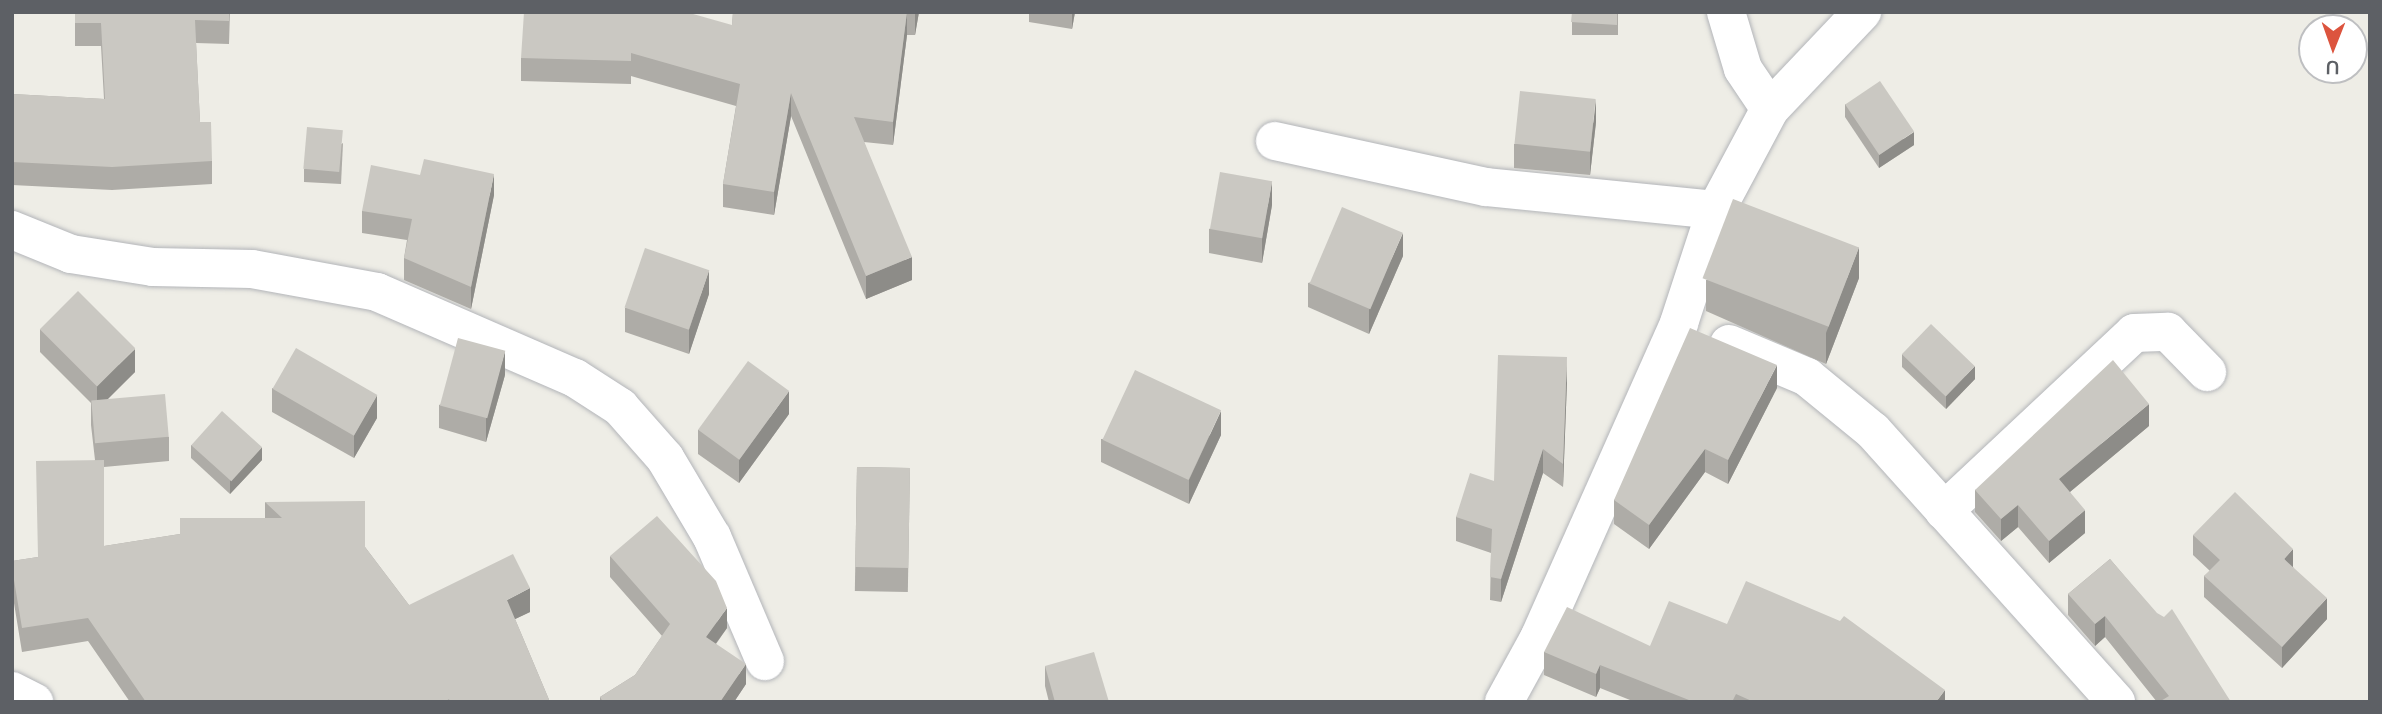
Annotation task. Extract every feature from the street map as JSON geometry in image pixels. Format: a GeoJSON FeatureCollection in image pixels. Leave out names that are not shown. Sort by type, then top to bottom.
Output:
{"type":"FeatureCollection","features":[{"type":"Feature","properties":{"kind":"street"},"geometry":{"type":"LineString","coordinates":[[1726,12],[1743,69],[1770,109]]}},
{"type":"Feature","properties":{"kind":"street"},"geometry":{"type":"LineString","coordinates":[[1504,702],[1545,626],[1679,323],[1716,209],[1770,109],[1862,12]]}},
{"type":"Feature","properties":{"kind":"street"},"geometry":{"type":"LineString","coordinates":[[1275,141],[1486,187],[1716,209]]}},
{"type":"Feature","properties":{"kind":"street"},"geometry":{"type":"LineString","coordinates":[[12,230],[71,254],[153,267],[252,269],[377,292],[575,379],[620,407],[665,458],[712,537],[765,661]]}},
{"type":"Feature","properties":{"kind":"street"},"geometry":{"type":"LineString","coordinates":[[1679,323],[1807,377],[1873,431],[2116,702]]}},
{"type":"Feature","properties":{"kind":"street"},"geometry":{"type":"LineString","coordinates":[[1944,511],[2134,332],[2168,332],[2207,372]]}},
{"type":"Feature","properties":{"kind":"building"},"geometry":{"type":"Polygon","coordinates":[[[75,12],[229,12],[229,21],[195,20],[200,122],[211,122],[212,161],[112,167],[12,162],[12,94],[105,99],[101,23],[75,23],[75,12]]]}},
{"type":"Feature","properties":{"kind":"building"},"geometry":{"type":"Polygon","coordinates":[[[524,12],[686,12],[732,25],[733,12],[907,12],[893,122],[854,117],[912,257],[866,276],[791,93],[774,192],[723,184],[740,84],[631,53],[631,61],[521,58],[524,12]]]}},
{"type":"Feature","properties":{"kind":"building"},"geometry":{"type":"Polygon","coordinates":[[[1572,12],[1617,12],[1617,25],[1571,22],[1572,12]]]}},
{"type":"Feature","properties":{"kind":"building"},"geometry":{"type":"Polygon","coordinates":[[[1880,81],[1914,132],[1879,155],[1845,104],[1880,81]]]}},
{"type":"Feature","properties":{"kind":"building"},"geometry":{"type":"Polygon","coordinates":[[[1520,91],[1596,99],[1590,152],[1514,144],[1520,91]]]}},
{"type":"Feature","properties":{"kind":"building"},"geometry":{"type":"Polygon","coordinates":[[[307,127],[343,130],[339,172],[303,169],[307,127]]]}},
{"type":"Feature","properties":{"kind":"building"},"geometry":{"type":"Polygon","coordinates":[[[424,159],[494,174],[471,287],[404,258],[412,219],[362,211],[371,165],[420,175],[424,159]]]}},
{"type":"Feature","properties":{"kind":"building"},"geometry":{"type":"Polygon","coordinates":[[[1220,172],[1272,181],[1262,238],[1210,229],[1220,172]]]}},
{"type":"Feature","properties":{"kind":"building"},"geometry":{"type":"Polygon","coordinates":[[[1733,199],[1859,247],[1829,327],[1703,278],[1733,199]]]}},
{"type":"Feature","properties":{"kind":"building"},"geometry":{"type":"Polygon","coordinates":[[[1342,207],[1403,233],[1370,309],[1310,283],[1342,207]]]}},
{"type":"Feature","properties":{"kind":"building"},"geometry":{"type":"Polygon","coordinates":[[[645,248],[709,270],[689,330],[624,308],[645,248]]]}},
{"type":"Feature","properties":{"kind":"building"},"geometry":{"type":"Polygon","coordinates":[[[78,291],[135,348],[97,386],[40,329],[78,291]]]}},
{"type":"Feature","properties":{"kind":"building"},"geometry":{"type":"Polygon","coordinates":[[[1931,324],[1975,366],[1946,397],[1902,354],[1931,324]]]}},
{"type":"Feature","properties":{"kind":"building"},"geometry":{"type":"Polygon","coordinates":[[[1690,328],[1777,365],[1728,460],[1705,449],[1649,525],[1614,500],[1690,328]]]}},
{"type":"Feature","properties":{"kind":"building"},"geometry":{"type":"Polygon","coordinates":[[[458,338],[505,351],[487,418],[440,406],[458,338]]]}},
{"type":"Feature","properties":{"kind":"building"},"geometry":{"type":"Polygon","coordinates":[[[296,348],[377,395],[354,436],[272,389],[296,348]]]}},
{"type":"Feature","properties":{"kind":"building"},"geometry":{"type":"Polygon","coordinates":[[[1498,355],[1567,357],[1563,464],[1543,449],[1501,579],[1490,577],[1492,529],[1456,517],[1470,473],[1494,481],[1498,355]]]}},
{"type":"Feature","properties":{"kind":"building"},"geometry":{"type":"Polygon","coordinates":[[[2113,360],[2149,404],[2059,479],[2085,510],[2049,541],[2018,505],[2001,519],[1975,490],[2113,360]]]}},
{"type":"Feature","properties":{"kind":"building"},"geometry":{"type":"Polygon","coordinates":[[[748,361],[789,391],[739,460],[698,430],[748,361]]]}},
{"type":"Feature","properties":{"kind":"building"},"geometry":{"type":"Polygon","coordinates":[[[1135,370],[1221,410],[1189,480],[1102,440],[1135,370]]]}},
{"type":"Feature","properties":{"kind":"building"},"geometry":{"type":"Polygon","coordinates":[[[165,394],[169,437],[95,443],[91,400],[165,394]]]}},
{"type":"Feature","properties":{"kind":"building"},"geometry":{"type":"Polygon","coordinates":[[[222,411],[262,447],[231,481],[191,445],[222,411]]]}},
{"type":"Feature","properties":{"kind":"building"},"geometry":{"type":"Polygon","coordinates":[[[104,460],[104,546],[180,534],[180,518],[282,518],[265,502],[365,501],[365,547],[409,605],[513,554],[530,588],[507,600],[550,702],[450,702],[449,699],[445,702],[146,702],[88,618],[22,628],[12,561],[38,557],[36,461],[104,460]]]}},
{"type":"Feature","properties":{"kind":"building"},"geometry":{"type":"Polygon","coordinates":[[[857,467],[910,468],[908,568],[855,567],[857,467]]]}},
{"type":"Feature","properties":{"kind":"building"},"geometry":{"type":"Polygon","coordinates":[[[2235,492],[2293,549],[2284,559],[2327,598],[2282,647],[2204,576],[2220,560],[2193,535],[2235,492]]]}},
{"type":"Feature","properties":{"kind":"building"},"geometry":{"type":"Polygon","coordinates":[[[657,516],[716,581],[727,608],[706,637],[746,664],[720,702],[603,702],[600,697],[635,675],[670,624],[610,556],[657,516]]]}},
{"type":"Feature","properties":{"kind":"building"},"geometry":{"type":"Polygon","coordinates":[[[2110,559],[2157,613],[2164,617],[2172,609],[2231,702],[2159,702],[2169,696],[2105,616],[2095,624],[2068,594],[2110,559]]]}},
{"type":"Feature","properties":{"kind":"building"},"geometry":{"type":"Polygon","coordinates":[[[1746,581],[1840,621],[1844,616],[1945,690],[1936,702],[1754,702],[1736,694],[1732,702],[1694,702],[1600,665],[1596,674],[1544,652],[1567,607],[1650,646],[1669,601],[1727,624],[1746,581]]]}},
{"type":"Feature","properties":{"kind":"building"},"geometry":{"type":"Polygon","coordinates":[[[1094,652],[1109,702],[1055,702],[1045,666],[1094,652]]]}}]}
